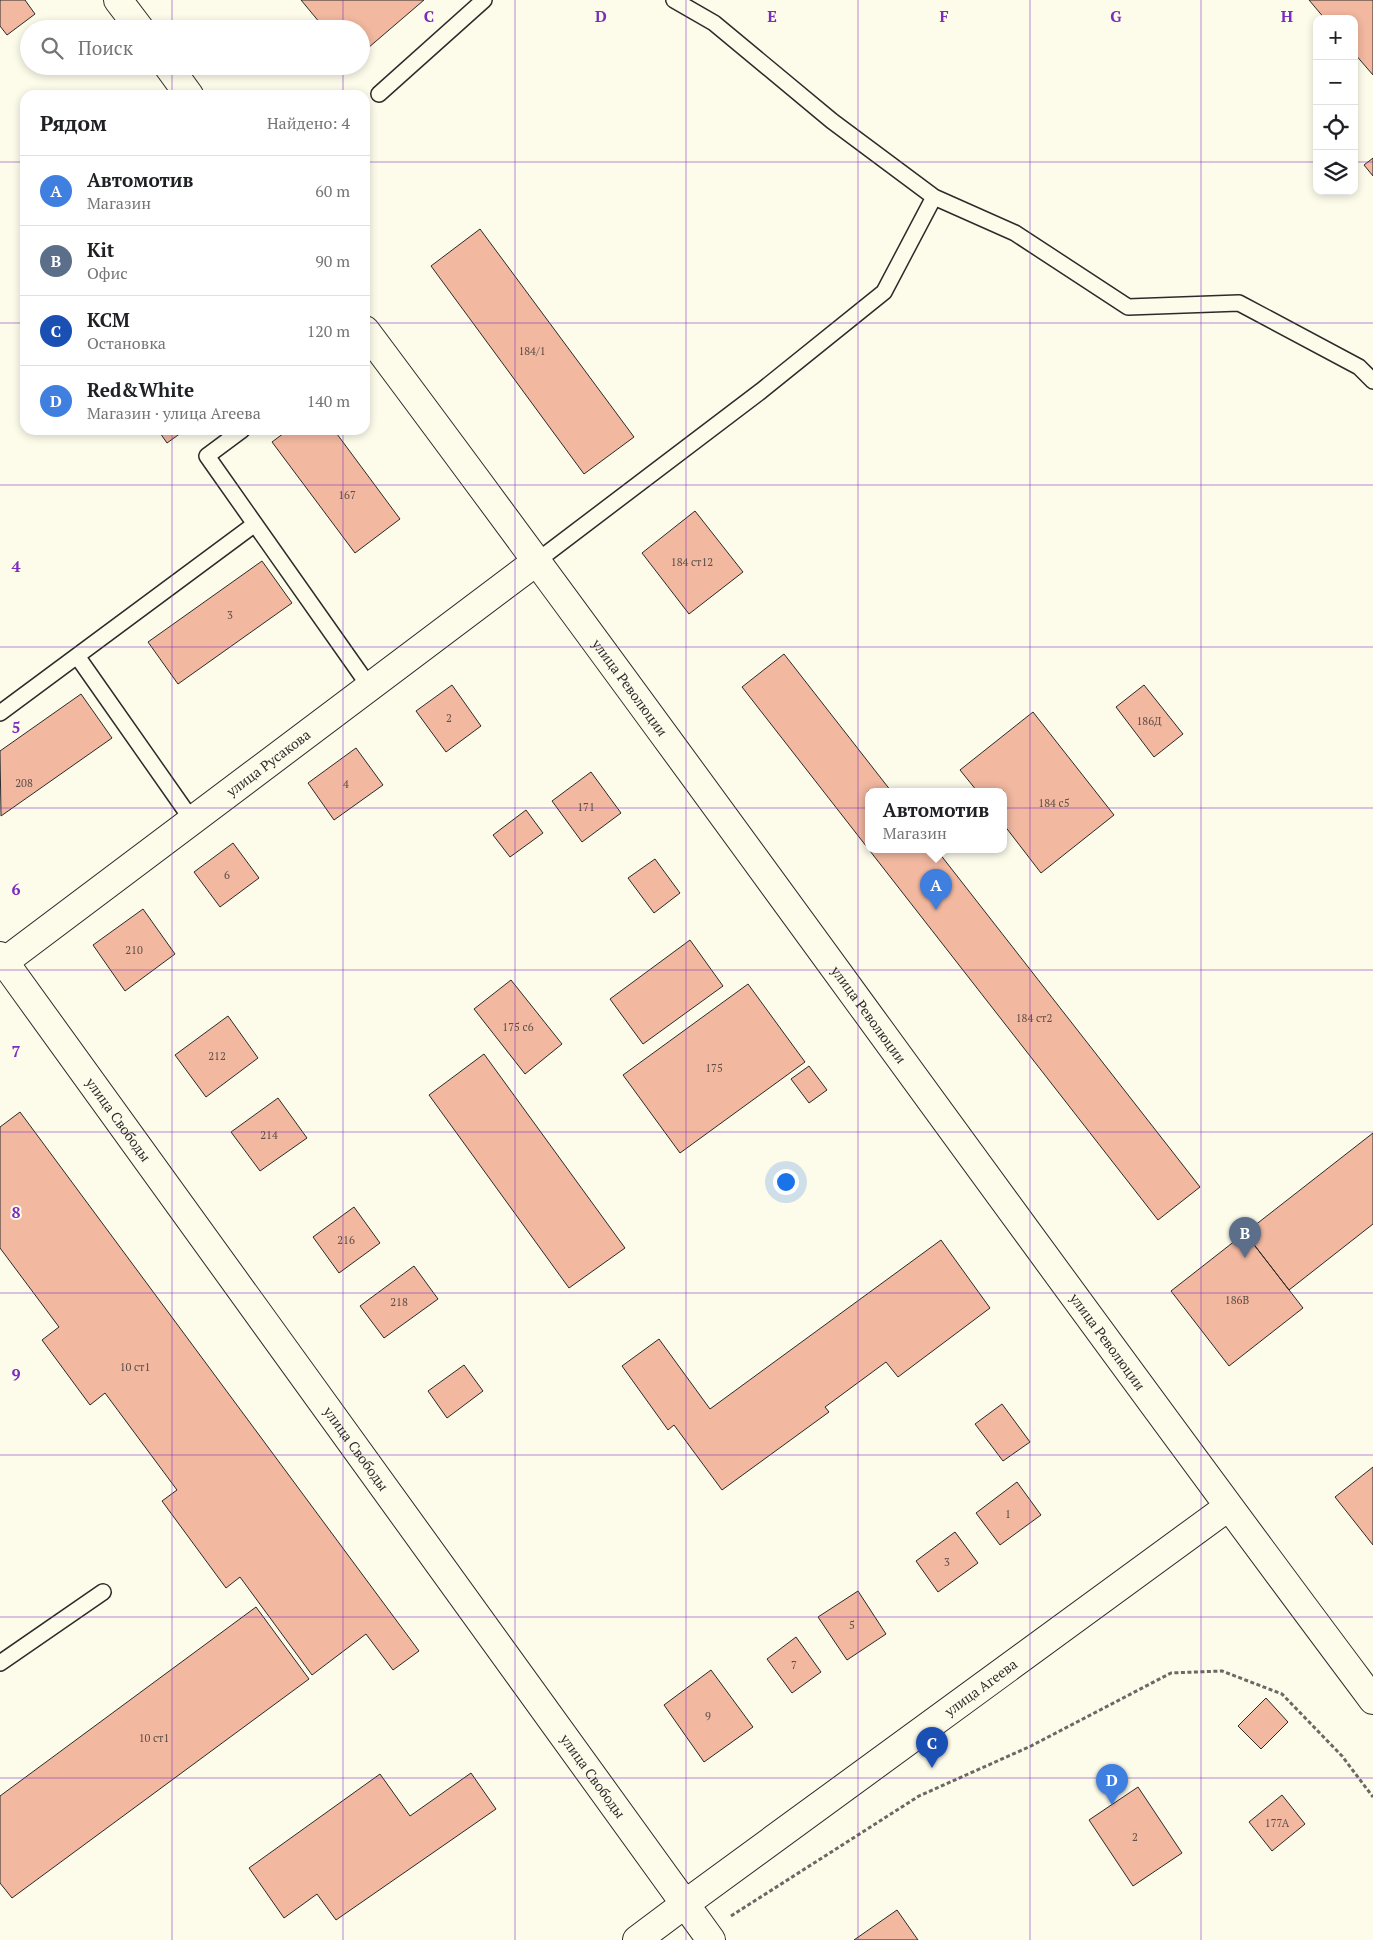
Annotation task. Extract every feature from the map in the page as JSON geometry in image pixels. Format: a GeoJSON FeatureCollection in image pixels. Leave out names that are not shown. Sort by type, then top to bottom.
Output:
{"type":"FeatureCollection","features":[{"type":"Feature","properties":{"kind":"street"},"geometry":{"type":"LineString","coordinates":[[118,0],[133,20]]}},
{"type":"Feature","properties":{"kind":"street"},"geometry":{"type":"LineString","coordinates":[[175,75],[185,90]]}},
{"type":"Feature","properties":{"kind":"street","name":"улица Революции"},"geometry":{"type":"LineString","coordinates":[[370,339],[537,561],[1228,1507],[1373,1700]]}},
{"type":"Feature","properties":{"kind":"street","name":"улица Русакова"},"geometry":{"type":"LineString","coordinates":[[1,961],[537,561]]}},
{"type":"Feature","properties":{"kind":"street","name":"улица Свободы"},"geometry":{"type":"LineString","coordinates":[[1,961],[708,1936]]}},
{"type":"Feature","properties":{"kind":"street","name":"улица Агеева"},"geometry":{"type":"LineString","coordinates":[[637,1940],[1228,1507]]}},
{"type":"Feature","properties":{"kind":"lane"},"geometry":{"type":"LineString","coordinates":[[379,94],[484,0]]}},
{"type":"Feature","properties":{"kind":"lane"},"geometry":{"type":"LineString","coordinates":[[674,0],[714,24],[832,121],[934,197],[1015,233],[1128,307],[1239,303],[1360,367],[1373,381]]}},
{"type":"Feature","properties":{"kind":"lane"},"geometry":{"type":"LineString","coordinates":[[537,561],[760,391],[884,292],[934,197]]}},
{"type":"Feature","properties":{"kind":"lane"},"geometry":{"type":"LineString","coordinates":[[235,435],[207,456],[369,686]]}},
{"type":"Feature","properties":{"kind":"lane"},"geometry":{"type":"LineString","coordinates":[[0,713],[255,524]]}},
{"type":"Feature","properties":{"kind":"lane"},"geometry":{"type":"LineString","coordinates":[[77,656],[192,820]]}},
{"type":"Feature","properties":{"kind":"lane"},"geometry":{"type":"LineString","coordinates":[[0,1662],[103,1592]]}},
{"type":"Feature","properties":{"kind":"path"},"geometry":{"type":"LineString","coordinates":[[708,1936],[919,1796],[1031,1746],[1171,1673],[1222,1671],[1282,1694],[1342,1756],[1373,1797]]}},
{"type":"Feature","properties":{"kind":"building"},"geometry":{"type":"Polygon","coordinates":[[[0,0],[25,0],[35,14],[27,20],[20,20],[20,25],[7,35],[0,26],[0,0]]]}},
{"type":"Feature","properties":{"kind":"building"},"geometry":{"type":"Polygon","coordinates":[[[301,0],[424,0],[370,46],[370,20],[318,20],[301,0]]]}},
{"type":"Feature","properties":{"kind":"building"},"geometry":{"type":"Polygon","coordinates":[[[1309,0],[1373,0],[1373,75],[1358,58],[1358,15],[1322,15],[1309,0]]]}},
{"type":"Feature","properties":{"kind":"building"},"geometry":{"type":"Polygon","coordinates":[[[1373,158],[1373,176],[1364,165],[1373,158]]]}},
{"type":"Feature","properties":{"kind":"building"},"geometry":{"type":"Polygon","coordinates":[[[480,229],[634,437],[584,474],[431,266],[480,229]]]}},
{"type":"Feature","properties":{"kind":"building"},"geometry":{"type":"Polygon","coordinates":[[[161,435],[178,435],[167,443],[161,435]]]}},
{"type":"Feature","properties":{"kind":"building"},"geometry":{"type":"Polygon","coordinates":[[[281,435],[338,435],[400,519],[355,553],[272,442],[281,435]]]}},
{"type":"Feature","properties":{"kind":"building"},"geometry":{"type":"Polygon","coordinates":[[[695,511],[743,572],[689,614],[642,553],[695,511]]]}},
{"type":"Feature","properties":{"kind":"building"},"geometry":{"type":"Polygon","coordinates":[[[262,561],[292,603],[178,684],[148,642],[262,561]]]}},
{"type":"Feature","properties":{"kind":"building"},"geometry":{"type":"Polygon","coordinates":[[[784,654],[889,788],[865,788],[865,844],[742,687],[784,654]]]}},
{"type":"Feature","properties":{"kind":"building"},"geometry":{"type":"Polygon","coordinates":[[[452,685],[481,726],[446,752],[416,711],[452,685]]]}},
{"type":"Feature","properties":{"kind":"building"},"geometry":{"type":"Polygon","coordinates":[[[1144,685],[1183,734],[1154,757],[1116,707],[1144,685]]]}},
{"type":"Feature","properties":{"kind":"building"},"geometry":{"type":"Polygon","coordinates":[[[81,694],[112,738],[1,816],[0,751],[81,694]]]}},
{"type":"Feature","properties":{"kind":"building"},"geometry":{"type":"Polygon","coordinates":[[[1033,712],[1114,815],[1041,873],[1007,829],[1007,788],[975,788],[960,770],[1033,712]]]}},
{"type":"Feature","properties":{"kind":"building"},"geometry":{"type":"Polygon","coordinates":[[[356,748],[383,785],[334,820],[308,783],[356,748]]]}},
{"type":"Feature","properties":{"kind":"building"},"geometry":{"type":"Polygon","coordinates":[[[591,772],[621,813],[582,842],[552,801],[591,772]]]}},
{"type":"Feature","properties":{"kind":"building"},"geometry":{"type":"Polygon","coordinates":[[[526,810],[543,833],[510,857],[493,835],[526,810]]]}},
{"type":"Feature","properties":{"kind":"building"},"geometry":{"type":"Polygon","coordinates":[[[233,843],[259,878],[220,907],[194,872],[233,843]]]}},
{"type":"Feature","properties":{"kind":"building"},"geometry":{"type":"Polygon","coordinates":[[[871,853],[939,853],[1200,1187],[1158,1220],[871,853]]]}},
{"type":"Feature","properties":{"kind":"building"},"geometry":{"type":"Polygon","coordinates":[[[655,859],[680,893],[654,913],[628,878],[655,859]]]}},
{"type":"Feature","properties":{"kind":"building"},"geometry":{"type":"Polygon","coordinates":[[[143,909],[175,954],[125,991],[93,945],[143,909]]]}},
{"type":"Feature","properties":{"kind":"building"},"geometry":{"type":"Polygon","coordinates":[[[690,940],[723,986],[643,1044],[610,999],[690,940]]]}},
{"type":"Feature","properties":{"kind":"building"},"geometry":{"type":"Polygon","coordinates":[[[511,980],[562,1044],[525,1074],[474,1009],[511,980]]]}},
{"type":"Feature","properties":{"kind":"building"},"geometry":{"type":"Polygon","coordinates":[[[748,984],[805,1062],[680,1153],[623,1075],[748,984]]]}},
{"type":"Feature","properties":{"kind":"building"},"geometry":{"type":"Polygon","coordinates":[[[228,1016],[258,1058],[206,1097],[175,1055],[228,1016]]]}},
{"type":"Feature","properties":{"kind":"building"},"geometry":{"type":"Polygon","coordinates":[[[484,1054],[625,1248],[569,1288],[429,1095],[484,1054]]]}},
{"type":"Feature","properties":{"kind":"building"},"geometry":{"type":"Polygon","coordinates":[[[809,1066],[827,1090],[809,1103],[791,1079],[809,1066]]]}},
{"type":"Feature","properties":{"kind":"building"},"geometry":{"type":"Polygon","coordinates":[[[278,1098],[307,1138],[260,1171],[231,1132],[278,1098]]]}},
{"type":"Feature","properties":{"kind":"building"},"geometry":{"type":"Polygon","coordinates":[[[20,1112],[419,1651],[393,1670],[366,1634],[312,1675],[240,1577],[226,1588],[162,1501],[177,1490],[105,1393],[90,1405],[42,1340],[59,1327],[0,1248],[0,1127],[20,1112]]]}},
{"type":"Feature","properties":{"kind":"building"},"geometry":{"type":"Polygon","coordinates":[[[1373,1133],[1373,1224],[1289,1290],[1245,1233],[1373,1133]]]}},
{"type":"Feature","properties":{"kind":"building"},"geometry":{"type":"Polygon","coordinates":[[[354,1207],[380,1243],[339,1273],[313,1237],[354,1207]]]}},
{"type":"Feature","properties":{"kind":"building"},"geometry":{"type":"Polygon","coordinates":[[[1245,1233],[1303,1308],[1229,1366],[1171,1291],[1245,1233]]]}},
{"type":"Feature","properties":{"kind":"building"},"geometry":{"type":"Polygon","coordinates":[[[941,1240],[990,1308],[898,1377],[886,1362],[825,1407],[829,1412],[722,1490],[674,1425],[668,1430],[622,1366],[659,1339],[710,1409],[941,1240]]]}},
{"type":"Feature","properties":{"kind":"building"},"geometry":{"type":"Polygon","coordinates":[[[414,1266],[438,1299],[384,1338],[360,1306],[414,1266]]]}},
{"type":"Feature","properties":{"kind":"building"},"geometry":{"type":"Polygon","coordinates":[[[464,1365],[483,1391],[447,1418],[428,1391],[464,1365]]]}},
{"type":"Feature","properties":{"kind":"building"},"geometry":{"type":"Polygon","coordinates":[[[1002,1404],[1030,1442],[1003,1461],[975,1424],[1002,1404]]]}},
{"type":"Feature","properties":{"kind":"building"},"geometry":{"type":"Polygon","coordinates":[[[1373,1467],[1373,1545],[1335,1497],[1373,1467]]]}},
{"type":"Feature","properties":{"kind":"building"},"geometry":{"type":"Polygon","coordinates":[[[1017,1482],[1041,1515],[1000,1545],[976,1513],[1017,1482]]]}},
{"type":"Feature","properties":{"kind":"building"},"geometry":{"type":"Polygon","coordinates":[[[955,1532],[978,1563],[938,1592],[916,1561],[955,1532]]]}},
{"type":"Feature","properties":{"kind":"building"},"geometry":{"type":"Polygon","coordinates":[[[858,1591],[886,1634],[847,1660],[818,1617],[858,1591]]]}},
{"type":"Feature","properties":{"kind":"building"},"geometry":{"type":"Polygon","coordinates":[[[256,1607],[309,1679],[12,1898],[0,1883],[0,1796],[256,1607]]]}},
{"type":"Feature","properties":{"kind":"building"},"geometry":{"type":"Polygon","coordinates":[[[796,1637],[821,1672],[792,1693],[767,1659],[796,1637]]]}},
{"type":"Feature","properties":{"kind":"building"},"geometry":{"type":"Polygon","coordinates":[[[711,1670],[753,1727],[704,1762],[664,1705],[711,1670]]]}},
{"type":"Feature","properties":{"kind":"building"},"geometry":{"type":"Polygon","coordinates":[[[1266,1698],[1288,1722],[1261,1749],[1238,1726],[1266,1698]]]}},
{"type":"Feature","properties":{"kind":"building"},"geometry":{"type":"Polygon","coordinates":[[[471,1773],[496,1809],[336,1920],[317,1894],[284,1918],[249,1868],[380,1774],[410,1816],[471,1773]]]}},
{"type":"Feature","properties":{"kind":"building"},"geometry":{"type":"Polygon","coordinates":[[[1138,1787],[1182,1853],[1133,1886],[1089,1820],[1138,1787]]]}},
{"type":"Feature","properties":{"kind":"building"},"geometry":{"type":"Polygon","coordinates":[[[1282,1795],[1305,1824],[1272,1851],[1249,1822],[1282,1795]]]}},
{"type":"Feature","properties":{"kind":"building"},"geometry":{"type":"Polygon","coordinates":[[[897,1910],[918,1940],[854,1940],[897,1910]]]}},
{"type":"Feature","properties":{"kind":"place","name":"Автомотив"},"geometry":{"type":"Point","coordinates":[936,910]}},
{"type":"Feature","properties":{"kind":"place","name":"Kit"},"geometry":{"type":"Point","coordinates":[1245,1258]}},
{"type":"Feature","properties":{"kind":"place","name":"КСМ"},"geometry":{"type":"Point","coordinates":[932,1768]}},
{"type":"Feature","properties":{"kind":"place","name":"Red&White"},"geometry":{"type":"Point","coordinates":[1112,1805]}}]}
